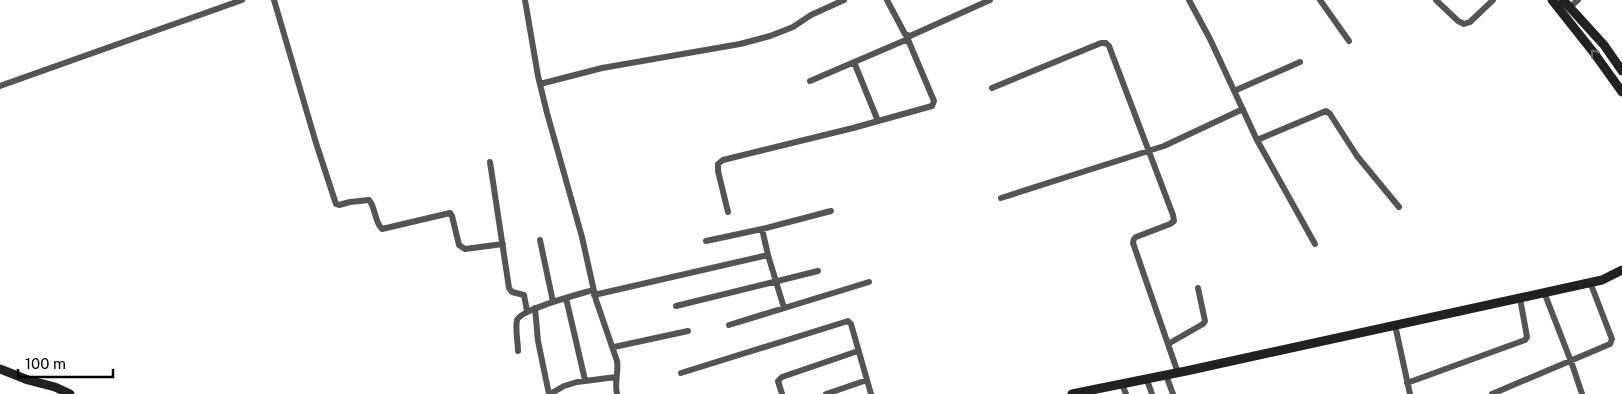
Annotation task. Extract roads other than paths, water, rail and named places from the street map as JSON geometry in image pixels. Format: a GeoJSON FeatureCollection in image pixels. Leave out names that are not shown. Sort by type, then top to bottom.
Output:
{"type":"FeatureCollection","features":[{"type":"Feature","properties":{"kind":"street"},"geometry":{"type":"LineString","coordinates":[[0,86],[242,0]]}},
{"type":"Feature","properties":{"kind":"street"},"geometry":{"type":"LineString","coordinates":[[274,0],[336,204],[369,200],[372,203],[378,225],[383,229],[450,213],[459,245],[462,248],[503,244]]}},
{"type":"Feature","properties":{"kind":"street"},"geometry":{"type":"LineString","coordinates":[[525,0],[540,84],[582,237],[594,292],[614,347],[618,367],[615,387],[617,394]]}},
{"type":"Feature","properties":{"kind":"street"},"geometry":{"type":"LineString","coordinates":[[540,84],[588,71],[720,49],[755,40],[793,27],[811,15],[844,0]]}},
{"type":"Feature","properties":{"kind":"street"},"geometry":{"type":"LineString","coordinates":[[728,212],[718,171],[718,164],[722,160],[878,121],[930,107],[934,103],[907,37],[887,0]]}},
{"type":"Feature","properties":{"kind":"street"},"geometry":{"type":"LineString","coordinates":[[810,81],[955,14],[990,0]]}},
{"type":"Feature","properties":{"kind":"street"},"geometry":{"type":"LineString","coordinates":[[1189,0],[1210,39],[1257,140],[1315,244]]}},
{"type":"Feature","properties":{"kind":"street"},"geometry":{"type":"LineString","coordinates":[[1320,0],[1348,41]]}},
{"type":"Feature","properties":{"kind":"street"},"geometry":{"type":"LineString","coordinates":[[1436,0],[1458,21],[1464,24],[1470,22],[1494,0]]}},
{"type":"Feature","properties":{"kind":"street"},"geometry":{"type":"LineString","coordinates":[[1552,0],[1622,92]]}},
{"type":"Feature","properties":{"kind":"street"},"geometry":{"type":"LineString","coordinates":[[1578,0],[1566,4],[1604,45],[1622,71]]}},
{"type":"Feature","properties":{"kind":"street"},"geometry":{"type":"LineString","coordinates":[[992,88],[1101,43],[1106,43],[1109,46],[1173,215],[1174,221],[1170,224],[1136,237],[1132,243],[1178,373]]}},
{"type":"Feature","properties":{"kind":"street"},"geometry":{"type":"LineString","coordinates":[[854,62],[878,121]]}},
{"type":"Feature","properties":{"kind":"street"},"geometry":{"type":"LineString","coordinates":[[1234,91],[1300,62]]}},
{"type":"Feature","properties":{"kind":"street"},"geometry":{"type":"LineString","coordinates":[[1001,198],[1149,151],[1176,141],[1243,109]]}},
{"type":"Feature","properties":{"kind":"street"},"geometry":{"type":"LineString","coordinates":[[1257,140],[1326,111],[1330,114],[1364,166],[1399,207]]}},
{"type":"Feature","properties":{"kind":"street"},"geometry":{"type":"LineString","coordinates":[[490,162],[510,288],[512,292],[524,295],[527,311]]}},
{"type":"Feature","properties":{"kind":"street"},"geometry":{"type":"LineString","coordinates":[[706,241],[831,211]]}},
{"type":"Feature","properties":{"kind":"street"},"geometry":{"type":"LineString","coordinates":[[762,229],[784,308]]}},
{"type":"Feature","properties":{"kind":"street"},"geometry":{"type":"LineString","coordinates":[[540,240],[553,302]]}},
{"type":"Feature","properties":{"kind":"street"},"geometry":{"type":"LineString","coordinates":[[518,351],[517,321],[527,311],[566,298],[768,255]]}},
{"type":"Feature","properties":{"kind":"street"},"geometry":{"type":"LineString","coordinates":[[1078,393],[1103,391],[1122,384],[1602,280],[1622,270]]}},
{"type":"Feature","properties":{"kind":"street"},"geometry":{"type":"LineString","coordinates":[[676,306],[818,271]]}},
{"type":"Feature","properties":{"kind":"street"},"geometry":{"type":"LineString","coordinates":[[729,325],[869,282]]}},
{"type":"Feature","properties":{"kind":"street"},"geometry":{"type":"LineString","coordinates":[[1492,394],[1608,346],[1612,339],[1590,282]]}},
{"type":"Feature","properties":{"kind":"street"},"geometry":{"type":"LineString","coordinates":[[1168,344],[1205,321],[1198,288]]}},
{"type":"Feature","properties":{"kind":"street"},"geometry":{"type":"LineString","coordinates":[[1544,292],[1571,360],[1582,394]]}},
{"type":"Feature","properties":{"kind":"street"},"geometry":{"type":"LineString","coordinates":[[566,298],[585,380]]}},
{"type":"Feature","properties":{"kind":"street"},"geometry":{"type":"LineString","coordinates":[[1407,383],[1525,340],[1527,337],[1520,298]]}},
{"type":"Feature","properties":{"kind":"street"},"geometry":{"type":"LineString","coordinates":[[535,308],[538,341],[550,394],[568,385],[585,380],[616,377]]}},
{"type":"Feature","properties":{"kind":"street"},"geometry":{"type":"LineString","coordinates":[[681,372],[849,322],[871,394]]}},
{"type":"Feature","properties":{"kind":"street"},"geometry":{"type":"LineString","coordinates":[[1394,325],[1410,394]]}},
{"type":"Feature","properties":{"kind":"street"},"geometry":{"type":"LineString","coordinates":[[614,347],[688,331]]}},
{"type":"Feature","properties":{"kind":"street"},"geometry":{"type":"LineString","coordinates":[[782,394],[778,381],[782,377],[858,351]]}},
{"type":"Feature","properties":{"kind":"street"},"geometry":{"type":"LineString","coordinates":[[0,369],[28,380],[55,387],[70,394]]}},
{"type":"Feature","properties":{"kind":"street"},"geometry":{"type":"LineString","coordinates":[[1166,375],[1174,394]]}},
{"type":"Feature","properties":{"kind":"street"},"geometry":{"type":"LineString","coordinates":[[826,394],[867,380]]}},
{"type":"Feature","properties":{"kind":"street"},"geometry":{"type":"LineString","coordinates":[[1147,380],[1152,394]]}},
{"type":"Feature","properties":{"kind":"street"},"geometry":{"type":"LineString","coordinates":[[1122,384],[1126,394]]}}]}
